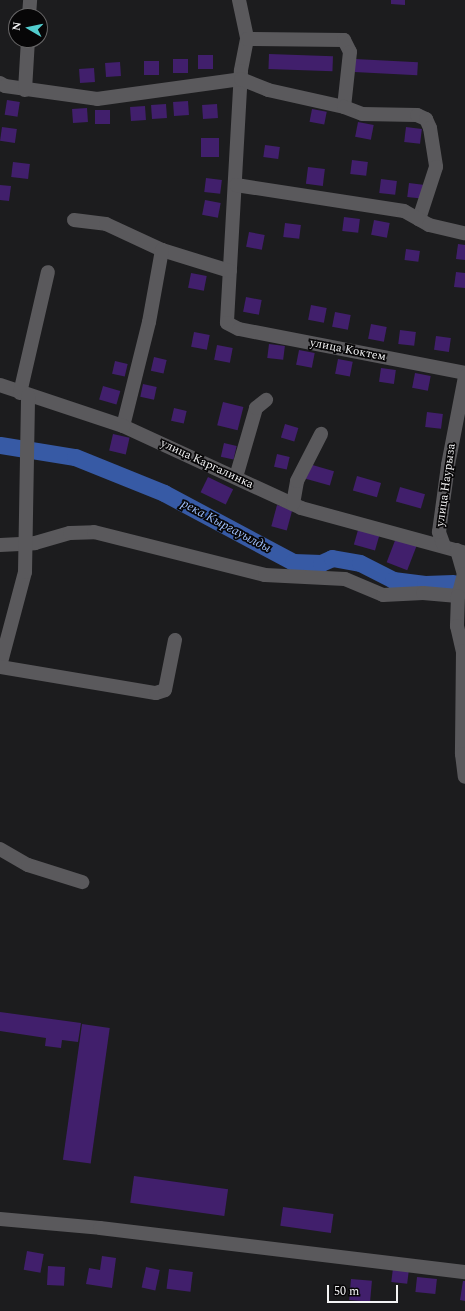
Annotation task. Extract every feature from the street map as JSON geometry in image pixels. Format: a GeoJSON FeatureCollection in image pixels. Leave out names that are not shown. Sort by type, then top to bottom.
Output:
{"type":"FeatureCollection","features":[{"type":"Feature","properties":{"kind":"street"},"geometry":{"type":"LineString","coordinates":[[74,220],[106,224],[162,250],[230,271],[241,79],[247,39],[239,0]]}},
{"type":"Feature","properties":{"kind":"street"},"geometry":{"type":"LineString","coordinates":[[247,39],[344,40],[350,52],[344,107]]}},
{"type":"Feature","properties":{"kind":"street"},"geometry":{"type":"LineString","coordinates":[[25,90],[28,48]]}},
{"type":"Feature","properties":{"kind":"street"},"geometry":{"type":"LineString","coordinates":[[2,88],[98,99],[241,79],[268,90],[344,107],[362,114],[418,115],[426,119],[434,148],[436,167],[419,220]]}},
{"type":"Feature","properties":{"kind":"street"},"geometry":{"type":"LineString","coordinates":[[236,185],[404,211],[429,225],[465,233]]}},
{"type":"Feature","properties":{"kind":"street"},"geometry":{"type":"LineString","coordinates":[[122,426],[149,322],[162,250]]}},
{"type":"Feature","properties":{"kind":"street","name":"улица Коктем"},"geometry":{"type":"LineString","coordinates":[[230,271],[227,323],[231,327],[465,373]]}},
{"type":"Feature","properties":{"kind":"street"},"geometry":{"type":"LineString","coordinates":[[48,272],[24,394],[26,448],[25,572],[0,667],[156,693],[164,690],[175,640]]}},
{"type":"Feature","properties":{"kind":"street","name":"улица Наурыза"},"geometry":{"type":"LineString","coordinates":[[465,377],[448,465],[439,532],[455,550],[464,574],[458,596],[457,626],[464,652],[465,777]]}},
{"type":"Feature","properties":{"kind":"street","name":"улица Каргалинка"},"geometry":{"type":"LineString","coordinates":[[0,385],[122,426],[293,504],[455,550]]}},
{"type":"Feature","properties":{"kind":"street"},"geometry":{"type":"LineString","coordinates":[[236,477],[256,408],[266,400]]}},
{"type":"Feature","properties":{"kind":"street"},"geometry":{"type":"LineString","coordinates":[[293,504],[297,481],[322,434]]}},
{"type":"Feature","properties":{"kind":"street"},"geometry":{"type":"LineString","coordinates":[[0,545],[53,539],[70,533],[94,532],[266,575],[344,579],[383,595],[422,593],[458,596]]}},
{"type":"Feature","properties":{"kind":"street"},"geometry":{"type":"LineString","coordinates":[[0,849],[28,865],[82,882]]}},
{"type":"Feature","properties":{"kind":"street"},"geometry":{"type":"LineString","coordinates":[[0,1219],[100,1228],[465,1272]]}},
{"type":"Feature","properties":{"kind":"building"},"geometry":{"type":"Polygon","coordinates":[[[391,0],[405,0],[405,5],[391,4],[391,0]]]}},
{"type":"Feature","properties":{"kind":"building"},"geometry":{"type":"Polygon","coordinates":[[[269,54],[333,56],[332,71],[268,69],[269,54]]]}},
{"type":"Feature","properties":{"kind":"building"},"geometry":{"type":"Polygon","coordinates":[[[198,55],[213,55],[213,69],[198,69],[198,55]]]}},
{"type":"Feature","properties":{"kind":"building"},"geometry":{"type":"Polygon","coordinates":[[[173,59],[188,59],[188,73],[173,73],[173,59]]]}},
{"type":"Feature","properties":{"kind":"building"},"geometry":{"type":"Polygon","coordinates":[[[355,59],[418,62],[417,75],[354,72],[355,59]]]}},
{"type":"Feature","properties":{"kind":"building"},"geometry":{"type":"Polygon","coordinates":[[[144,61],[159,61],[159,75],[144,75],[144,61]]]}},
{"type":"Feature","properties":{"kind":"building"},"geometry":{"type":"Polygon","coordinates":[[[120,62],[121,76],[106,77],[105,63],[120,62]]]}},
{"type":"Feature","properties":{"kind":"building"},"geometry":{"type":"Polygon","coordinates":[[[94,68],[95,82],[80,83],[79,69],[94,68]]]}},
{"type":"Feature","properties":{"kind":"building"},"geometry":{"type":"Polygon","coordinates":[[[7,100],[20,102],[17,117],[5,115],[7,100]]]}},
{"type":"Feature","properties":{"kind":"building"},"geometry":{"type":"Polygon","coordinates":[[[188,101],[189,115],[174,116],[173,102],[188,101]]]}},
{"type":"Feature","properties":{"kind":"building"},"geometry":{"type":"Polygon","coordinates":[[[166,104],[167,118],[152,119],[151,105],[166,104]]]}},
{"type":"Feature","properties":{"kind":"building"},"geometry":{"type":"Polygon","coordinates":[[[217,104],[218,118],[203,119],[202,105],[217,104]]]}},
{"type":"Feature","properties":{"kind":"building"},"geometry":{"type":"Polygon","coordinates":[[[145,106],[146,120],[131,121],[130,107],[145,106]]]}},
{"type":"Feature","properties":{"kind":"building"},"geometry":{"type":"Polygon","coordinates":[[[87,108],[88,122],[73,123],[72,109],[87,108]]]}},
{"type":"Feature","properties":{"kind":"building"},"geometry":{"type":"Polygon","coordinates":[[[312,109],[327,112],[324,125],[310,122],[312,109]]]}},
{"type":"Feature","properties":{"kind":"building"},"geometry":{"type":"Polygon","coordinates":[[[95,110],[110,110],[110,124],[95,124],[95,110]]]}},
{"type":"Feature","properties":{"kind":"building"},"geometry":{"type":"Polygon","coordinates":[[[358,122],[374,125],[371,140],[355,137],[358,122]]]}},
{"type":"Feature","properties":{"kind":"building"},"geometry":{"type":"Polygon","coordinates":[[[2,127],[17,129],[15,143],[0,141],[2,127]]]}},
{"type":"Feature","properties":{"kind":"building"},"geometry":{"type":"Polygon","coordinates":[[[406,127],[422,129],[420,144],[404,142],[406,127]]]}},
{"type":"Feature","properties":{"kind":"building"},"geometry":{"type":"Polygon","coordinates":[[[201,138],[219,138],[219,157],[201,157],[201,138]]]}},
{"type":"Feature","properties":{"kind":"building"},"geometry":{"type":"Polygon","coordinates":[[[265,145],[280,147],[278,159],[263,157],[265,145]]]}},
{"type":"Feature","properties":{"kind":"building"},"geometry":{"type":"Polygon","coordinates":[[[352,160],[368,162],[366,176],[350,174],[352,160]]]}},
{"type":"Feature","properties":{"kind":"building"},"geometry":{"type":"Polygon","coordinates":[[[13,162],[30,164],[28,179],[11,177],[13,162]]]}},
{"type":"Feature","properties":{"kind":"building"},"geometry":{"type":"Polygon","coordinates":[[[308,167],[325,169],[323,186],[306,184],[308,167]]]}},
{"type":"Feature","properties":{"kind":"building"},"geometry":{"type":"Polygon","coordinates":[[[206,178],[222,180],[220,194],[204,192],[206,178]]]}},
{"type":"Feature","properties":{"kind":"building"},"geometry":{"type":"Polygon","coordinates":[[[381,179],[397,181],[395,195],[379,193],[381,179]]]}},
{"type":"Feature","properties":{"kind":"building"},"geometry":{"type":"Polygon","coordinates":[[[409,183],[425,185],[423,199],[407,197],[409,183]]]}},
{"type":"Feature","properties":{"kind":"building"},"geometry":{"type":"Polygon","coordinates":[[[0,185],[11,186],[9,201],[0,200],[0,185]]]}},
{"type":"Feature","properties":{"kind":"building"},"geometry":{"type":"Polygon","coordinates":[[[205,200],[221,203],[218,218],[202,215],[205,200]]]}},
{"type":"Feature","properties":{"kind":"building"},"geometry":{"type":"Polygon","coordinates":[[[344,217],[360,219],[358,233],[342,231],[344,217]]]}},
{"type":"Feature","properties":{"kind":"building"},"geometry":{"type":"Polygon","coordinates":[[[374,220],[390,223],[387,238],[371,235],[374,220]]]}},
{"type":"Feature","properties":{"kind":"building"},"geometry":{"type":"Polygon","coordinates":[[[285,223],[301,225],[299,239],[283,237],[285,223]]]}},
{"type":"Feature","properties":{"kind":"building"},"geometry":{"type":"Polygon","coordinates":[[[249,232],[265,235],[262,250],[246,247],[249,232]]]}},
{"type":"Feature","properties":{"kind":"building"},"geometry":{"type":"Polygon","coordinates":[[[458,244],[465,245],[465,260],[456,259],[458,244]]]}},
{"type":"Feature","properties":{"kind":"building"},"geometry":{"type":"Polygon","coordinates":[[[406,249],[420,251],[418,262],[404,260],[406,249]]]}},
{"type":"Feature","properties":{"kind":"building"},"geometry":{"type":"Polygon","coordinates":[[[456,272],[465,273],[465,288],[454,287],[456,272]]]}},
{"type":"Feature","properties":{"kind":"building"},"geometry":{"type":"Polygon","coordinates":[[[191,273],[207,276],[204,291],[188,288],[191,273]]]}},
{"type":"Feature","properties":{"kind":"building"},"geometry":{"type":"Polygon","coordinates":[[[246,297],[262,300],[259,315],[243,312],[246,297]]]}},
{"type":"Feature","properties":{"kind":"building"},"geometry":{"type":"Polygon","coordinates":[[[311,305],[327,308],[324,323],[308,320],[311,305]]]}},
{"type":"Feature","properties":{"kind":"building"},"geometry":{"type":"Polygon","coordinates":[[[335,312],[351,315],[348,330],[332,327],[335,312]]]}},
{"type":"Feature","properties":{"kind":"building"},"geometry":{"type":"Polygon","coordinates":[[[371,324],[387,327],[384,342],[368,339],[371,324]]]}},
{"type":"Feature","properties":{"kind":"building"},"geometry":{"type":"Polygon","coordinates":[[[400,330],[416,332],[414,346],[398,344],[400,330]]]}},
{"type":"Feature","properties":{"kind":"building"},"geometry":{"type":"Polygon","coordinates":[[[194,332],[210,335],[207,350],[191,347],[194,332]]]}},
{"type":"Feature","properties":{"kind":"building"},"geometry":{"type":"Polygon","coordinates":[[[436,336],[451,338],[449,352],[434,350],[436,336]]]}},
{"type":"Feature","properties":{"kind":"building"},"geometry":{"type":"Polygon","coordinates":[[[269,344],[285,346],[283,360],[267,358],[269,344]]]}},
{"type":"Feature","properties":{"kind":"building"},"geometry":{"type":"Polygon","coordinates":[[[217,345],[233,348],[230,363],[214,360],[217,345]]]}},
{"type":"Feature","properties":{"kind":"building"},"geometry":{"type":"Polygon","coordinates":[[[299,350],[315,353],[312,368],[296,365],[299,350]]]}},
{"type":"Feature","properties":{"kind":"building"},"geometry":{"type":"Polygon","coordinates":[[[154,357],[167,360],[164,374],[151,371],[154,357]]]}},
{"type":"Feature","properties":{"kind":"building"},"geometry":{"type":"Polygon","coordinates":[[[338,359],[353,362],[350,377],[335,374],[338,359]]]}},
{"type":"Feature","properties":{"kind":"building"},"geometry":{"type":"Polygon","coordinates":[[[115,361],[128,364],[125,377],[112,374],[115,361]]]}},
{"type":"Feature","properties":{"kind":"building"},"geometry":{"type":"Polygon","coordinates":[[[381,368],[396,370],[394,384],[379,382],[381,368]]]}},
{"type":"Feature","properties":{"kind":"building"},"geometry":{"type":"Polygon","coordinates":[[[415,373],[431,376],[428,391],[412,388],[415,373]]]}},
{"type":"Feature","properties":{"kind":"building"},"geometry":{"type":"Polygon","coordinates":[[[143,384],[157,387],[154,400],[140,397],[143,384]]]}},
{"type":"Feature","properties":{"kind":"building"},"geometry":{"type":"Polygon","coordinates":[[[103,386],[120,391],[116,404],[99,399],[103,386]]]}},
{"type":"Feature","properties":{"kind":"building"},"geometry":{"type":"Polygon","coordinates":[[[223,402],[243,407],[238,430],[217,425],[223,402]]]}},
{"type":"Feature","properties":{"kind":"building"},"geometry":{"type":"Polygon","coordinates":[[[174,408],[187,411],[184,424],[171,421],[174,408]]]}},
{"type":"Feature","properties":{"kind":"building"},"geometry":{"type":"Polygon","coordinates":[[[427,412],[443,414],[441,429],[425,427],[427,412]]]}},
{"type":"Feature","properties":{"kind":"building"},"geometry":{"type":"Polygon","coordinates":[[[285,424],[298,428],[294,441],[281,437],[285,424]]]}},
{"type":"Feature","properties":{"kind":"building"},"geometry":{"type":"Polygon","coordinates":[[[113,434],[130,438],[126,454],[109,451],[113,434]]]}},
{"type":"Feature","properties":{"kind":"building"},"geometry":{"type":"Polygon","coordinates":[[[224,443],[237,446],[234,460],[221,457],[224,443]]]}},
{"type":"Feature","properties":{"kind":"building"},"geometry":{"type":"Polygon","coordinates":[[[277,454],[290,457],[287,470],[274,467],[277,454]]]}},
{"type":"Feature","properties":{"kind":"building"},"geometry":{"type":"Polygon","coordinates":[[[309,464],[334,471],[330,486],[305,478],[309,464]]]}},
{"type":"Feature","properties":{"kind":"building"},"geometry":{"type":"Polygon","coordinates":[[[357,476],[381,483],[377,497],[353,490],[357,476]]]}},
{"type":"Feature","properties":{"kind":"building"},"geometry":{"type":"Polygon","coordinates":[[[208,477],[233,489],[226,505],[201,492],[208,477]]]}},
{"type":"Feature","properties":{"kind":"building"},"geometry":{"type":"Polygon","coordinates":[[[400,487],[425,494],[421,509],[396,501],[400,487]]]}},
{"type":"Feature","properties":{"kind":"building"},"geometry":{"type":"Polygon","coordinates":[[[277,505],[292,509],[287,530],[271,526],[277,505]]]}},
{"type":"Feature","properties":{"kind":"building"},"geometry":{"type":"Polygon","coordinates":[[[358,530],[379,536],[375,550],[354,544],[358,530]]]}},
{"type":"Feature","properties":{"kind":"building"},"geometry":{"type":"Polygon","coordinates":[[[396,538],[417,546],[407,570],[387,562],[396,538]]]}},
{"type":"Feature","properties":{"kind":"building"},"geometry":{"type":"Polygon","coordinates":[[[0,1012],[81,1023],[78,1042],[62,1040],[61,1048],[45,1046],[46,1038],[0,1031],[0,1012]]]}},
{"type":"Feature","properties":{"kind":"building"},"geometry":{"type":"Polygon","coordinates":[[[82,1024],[110,1028],[91,1164],[63,1160],[82,1024]]]}},
{"type":"Feature","properties":{"kind":"building"},"geometry":{"type":"Polygon","coordinates":[[[134,1176],[228,1189],[224,1216],[130,1203],[134,1176]]]}},
{"type":"Feature","properties":{"kind":"building"},"geometry":{"type":"Polygon","coordinates":[[[283,1207],[334,1214],[331,1233],[280,1226],[283,1207]]]}},
{"type":"Feature","properties":{"kind":"building"},"geometry":{"type":"Polygon","coordinates":[[[27,1251],[44,1254],[40,1273],[24,1270],[27,1251]]]}},
{"type":"Feature","properties":{"kind":"building"},"geometry":{"type":"Polygon","coordinates":[[[102,1256],[116,1258],[112,1288],[86,1284],[89,1268],[100,1270],[102,1256]]]}},
{"type":"Feature","properties":{"kind":"building"},"geometry":{"type":"Polygon","coordinates":[[[48,1266],[65,1267],[64,1286],[47,1285],[48,1266]]]}},
{"type":"Feature","properties":{"kind":"building"},"geometry":{"type":"Polygon","coordinates":[[[146,1267],[160,1270],[155,1290],[142,1288],[146,1267]]]}},
{"type":"Feature","properties":{"kind":"building"},"geometry":{"type":"Polygon","coordinates":[[[393,1268],[409,1270],[407,1284],[391,1282],[393,1268]]]}},
{"type":"Feature","properties":{"kind":"building"},"geometry":{"type":"Polygon","coordinates":[[[169,1269],[193,1272],[190,1292],[167,1289],[169,1269]]]}},
{"type":"Feature","properties":{"kind":"building"},"geometry":{"type":"Polygon","coordinates":[[[417,1277],[437,1279],[435,1294],[415,1292],[417,1277]]]}},
{"type":"Feature","properties":{"kind":"building"},"geometry":{"type":"Polygon","coordinates":[[[351,1279],[372,1281],[370,1302],[349,1300],[351,1279]]]}},
{"type":"Feature","properties":{"kind":"building"},"geometry":{"type":"Polygon","coordinates":[[[463,1281],[465,1281],[465,1301],[460,1300],[463,1281]]]}},
{"type":"Feature","properties":{"kind":"waterway","name":"река Кыргауылды"},"geometry":{"type":"LineString","coordinates":[[0,445],[75,457],[164,493],[293,562],[321,563],[332,558],[360,563],[393,580],[425,584],[453,583]]}}]}
